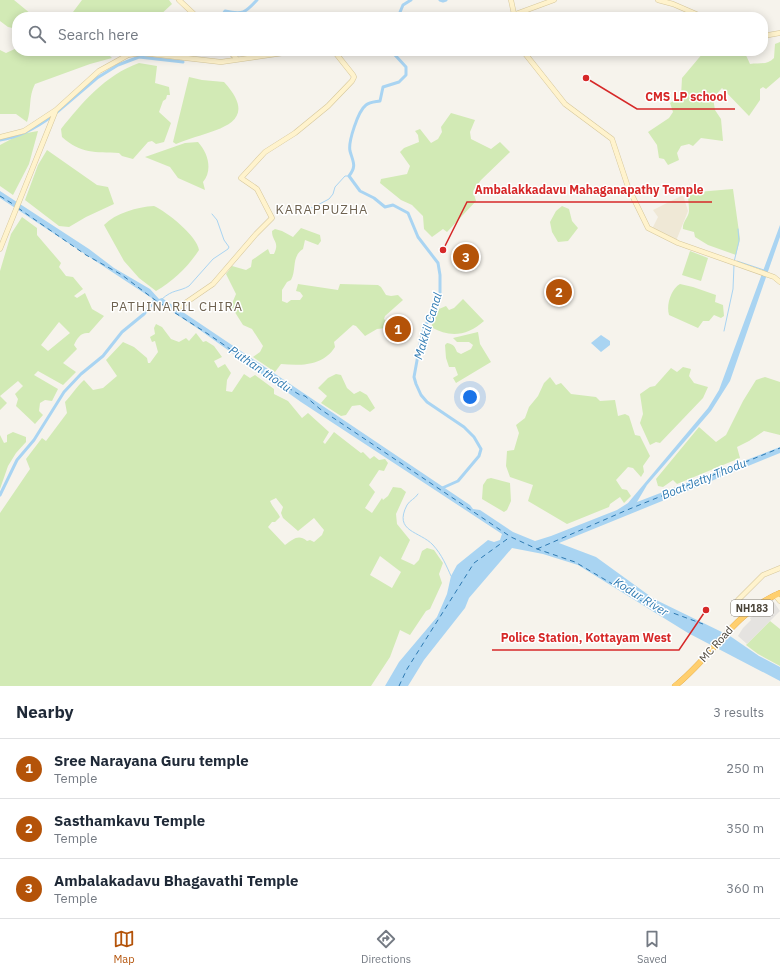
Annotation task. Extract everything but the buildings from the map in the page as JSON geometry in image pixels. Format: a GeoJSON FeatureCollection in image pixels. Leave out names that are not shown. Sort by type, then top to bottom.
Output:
{"type":"FeatureCollection","features":[{"type":"Feature","properties":{"kind":"highway","name":"MC Road"},"geometry":{"type":"LineString","coordinates":[[675,686],[691,672],[747,612],[777,594]]}},
{"type":"Feature","properties":{"kind":"main road"},"geometry":{"type":"LineString","coordinates":[[179,0],[192,12]]}},
{"type":"Feature","properties":{"kind":"main road"},"geometry":{"type":"LineString","coordinates":[[511,0],[514,12]]}},
{"type":"Feature","properties":{"kind":"main road"},"geometry":{"type":"LineString","coordinates":[[520,12],[554,0]]}},
{"type":"Feature","properties":{"kind":"main road"},"geometry":{"type":"LineString","coordinates":[[658,0],[673,4],[691,12]]}},
{"type":"Feature","properties":{"kind":"main road"},"geometry":{"type":"LineString","coordinates":[[768,35],[780,33]]}},
{"type":"Feature","properties":{"kind":"main road"},"geometry":{"type":"LineString","coordinates":[[0,137],[24,132],[56,110],[99,71],[128,56]]}},
{"type":"Feature","properties":{"kind":"main road"},"geometry":{"type":"LineString","coordinates":[[166,56],[214,62],[259,56]]}},
{"type":"Feature","properties":{"kind":"main road"},"geometry":{"type":"LineString","coordinates":[[178,308],[213,284],[256,234],[272,218],[256,189],[241,178],[265,152],[295,133],[328,106],[352,81],[354,77],[353,75],[338,56]]}},
{"type":"Feature","properties":{"kind":"main road"},"geometry":{"type":"LineString","coordinates":[[527,56],[560,99],[612,139],[628,187],[648,228],[673,241],[769,275],[780,282]]}},
{"type":"Feature","properties":{"kind":"main road"},"geometry":{"type":"LineString","coordinates":[[1,246],[56,110]]}},
{"type":"Feature","properties":{"kind":"main road"},"geometry":{"type":"LineString","coordinates":[[747,612],[738,600],[763,575],[780,568]]}},
{"type":"Feature","properties":{"kind":"main road"},"geometry":{"type":"LineString","coordinates":[[777,594],[780,601]]}},
{"type":"Feature","properties":{"kind":"shaded area"},"geometry":{"type":"Polygon","coordinates":[[[683,195],[688,211],[676,241],[652,229],[658,217],[653,210],[683,195]]]}},
{"type":"Feature","properties":{"kind":"shaded area"},"geometry":{"type":"Polygon","coordinates":[[[773,601],[780,611],[747,644],[738,636],[751,620],[750,618],[773,601]]]}},
{"type":"Feature","properties":{"kind":"green space"},"geometry":{"type":"Polygon","coordinates":[[[0,0],[14,0],[29,12],[12,12],[12,28],[8,27],[0,21],[0,0]]]}},
{"type":"Feature","properties":{"kind":"green space"},"geometry":{"type":"Polygon","coordinates":[[[82,0],[169,0],[172,4],[163,12],[73,12],[82,0]]]}},
{"type":"Feature","properties":{"kind":"green space"},"geometry":{"type":"Polygon","coordinates":[[[780,42],[780,77],[766,89],[763,87],[760,89],[760,100],[749,116],[722,88],[713,98],[715,110],[721,119],[723,141],[701,138],[693,146],[689,144],[681,146],[677,153],[679,160],[668,165],[664,159],[659,158],[657,145],[648,132],[669,118],[673,112],[670,103],[681,96],[682,78],[700,56],[746,56],[750,64],[763,63],[769,62],[774,58],[775,44],[780,42]]]}},
{"type":"Feature","properties":{"kind":"green space"},"geometry":{"type":"Polygon","coordinates":[[[0,50],[6,53],[12,50],[12,56],[110,56],[112,58],[90,64],[35,84],[27,122],[16,114],[0,114],[0,50]]]}},
{"type":"Feature","properties":{"kind":"green space"},"geometry":{"type":"Polygon","coordinates":[[[139,63],[157,66],[155,83],[169,87],[170,95],[167,95],[166,99],[163,101],[159,112],[171,123],[164,142],[156,144],[152,141],[148,142],[133,159],[122,156],[119,153],[95,152],[82,149],[69,143],[62,137],[61,129],[77,109],[95,91],[115,75],[139,63]]]}},
{"type":"Feature","properties":{"kind":"green space"},"geometry":{"type":"Polygon","coordinates":[[[189,77],[224,82],[235,97],[238,109],[235,118],[227,125],[176,144],[173,142],[189,77]]]}},
{"type":"Feature","properties":{"kind":"green space"},"geometry":{"type":"Polygon","coordinates":[[[451,113],[475,120],[470,132],[471,139],[491,149],[500,142],[510,152],[481,180],[473,191],[476,201],[447,232],[443,229],[432,237],[424,229],[423,216],[412,205],[401,200],[380,183],[381,179],[407,174],[410,166],[400,152],[404,148],[419,142],[418,135],[415,131],[420,129],[431,143],[438,139],[442,132],[441,127],[451,113]]]}},
{"type":"Feature","properties":{"kind":"green space"},"geometry":{"type":"Polygon","coordinates":[[[38,131],[29,164],[13,195],[0,186],[0,145],[21,134],[38,131]]]}},
{"type":"Feature","properties":{"kind":"green space"},"geometry":{"type":"Polygon","coordinates":[[[198,142],[207,156],[208,162],[208,172],[203,182],[205,190],[178,178],[170,167],[145,157],[185,143],[198,142]]]}},
{"type":"Feature","properties":{"kind":"green space"},"geometry":{"type":"Polygon","coordinates":[[[47,150],[97,185],[108,187],[114,204],[69,227],[59,226],[25,200],[38,165],[47,150]]]}},
{"type":"Feature","properties":{"kind":"green space"},"geometry":{"type":"Polygon","coordinates":[[[733,189],[740,239],[736,255],[708,245],[695,237],[694,232],[683,229],[689,213],[688,194],[733,189]]]}},
{"type":"Feature","properties":{"kind":"green space"},"geometry":{"type":"Polygon","coordinates":[[[154,206],[181,225],[193,238],[199,250],[180,273],[156,291],[139,278],[124,261],[104,225],[114,217],[127,211],[154,206]]]}},
{"type":"Feature","properties":{"kind":"green space"},"geometry":{"type":"Polygon","coordinates":[[[562,206],[569,209],[572,221],[578,228],[568,241],[558,242],[552,232],[550,222],[556,211],[562,206]]]}},
{"type":"Feature","properties":{"kind":"green space"},"geometry":{"type":"Polygon","coordinates":[[[22,217],[37,228],[37,235],[61,263],[59,267],[66,276],[73,277],[83,289],[74,296],[77,298],[85,293],[92,309],[104,316],[89,333],[80,336],[76,340],[74,345],[77,349],[63,363],[76,372],[63,385],[38,371],[34,375],[58,389],[52,401],[45,400],[40,403],[39,411],[43,415],[35,424],[16,406],[18,399],[15,394],[23,386],[18,381],[0,396],[0,271],[11,234],[22,217]],[[59,322],[41,345],[48,351],[70,333],[59,322]]]}},
{"type":"Feature","properties":{"kind":"green space"},"geometry":{"type":"Polygon","coordinates":[[[301,228],[320,235],[321,241],[318,245],[305,240],[303,249],[299,252],[296,259],[293,276],[282,290],[282,301],[287,303],[291,300],[300,300],[303,296],[300,292],[296,291],[298,284],[338,290],[340,284],[378,285],[386,295],[398,295],[403,300],[385,316],[384,319],[388,323],[386,328],[377,329],[365,336],[356,326],[353,325],[334,342],[335,347],[324,358],[304,365],[281,364],[275,372],[253,357],[260,352],[263,346],[252,329],[243,325],[231,306],[236,294],[226,274],[232,266],[246,270],[251,267],[252,260],[268,249],[270,254],[274,254],[276,244],[272,231],[275,229],[293,237],[301,228]]]}},
{"type":"Feature","properties":{"kind":"green space"},"geometry":{"type":"Polygon","coordinates":[[[690,251],[708,258],[701,281],[682,275],[690,251]]]}},
{"type":"Feature","properties":{"kind":"green space"},"geometry":{"type":"Polygon","coordinates":[[[680,284],[716,295],[715,302],[723,305],[724,316],[721,318],[714,315],[709,321],[703,321],[698,328],[669,315],[668,307],[670,298],[674,290],[680,284]]]}},
{"type":"Feature","properties":{"kind":"green space"},"geometry":{"type":"Polygon","coordinates":[[[463,299],[484,321],[471,330],[458,334],[445,333],[431,327],[439,309],[446,306],[449,310],[454,308],[463,299]]]}},
{"type":"Feature","properties":{"kind":"green space"},"geometry":{"type":"Polygon","coordinates":[[[156,324],[162,327],[171,339],[179,342],[186,338],[189,341],[196,333],[203,342],[206,341],[214,346],[222,357],[214,361],[218,368],[225,364],[231,373],[227,380],[226,391],[232,392],[244,374],[250,378],[255,375],[274,389],[274,394],[288,401],[302,418],[308,413],[329,432],[323,442],[325,444],[334,432],[361,453],[363,452],[370,459],[374,456],[379,460],[385,459],[388,463],[384,471],[379,470],[369,485],[375,492],[365,508],[372,513],[382,498],[383,500],[388,496],[393,487],[401,488],[406,492],[396,514],[397,524],[410,540],[401,559],[414,565],[419,560],[422,551],[427,548],[434,550],[443,563],[439,574],[442,583],[430,609],[426,611],[410,635],[400,630],[390,657],[371,686],[0,686],[0,513],[30,469],[26,459],[42,438],[46,441],[67,413],[65,402],[76,388],[84,380],[93,390],[103,388],[117,376],[106,360],[123,342],[134,347],[147,358],[148,363],[150,363],[158,352],[155,341],[152,342],[150,337],[155,334],[154,328],[156,324]],[[276,498],[270,501],[280,517],[275,522],[272,522],[268,527],[285,545],[298,538],[314,542],[322,535],[324,530],[314,518],[298,531],[283,518],[281,513],[283,507],[276,498]],[[380,556],[370,575],[392,588],[401,572],[380,556]]]}},
{"type":"Feature","properties":{"kind":"green space"},"geometry":{"type":"Polygon","coordinates":[[[478,332],[480,344],[491,362],[456,383],[453,378],[458,375],[455,367],[449,367],[446,358],[445,345],[447,343],[453,345],[457,352],[461,354],[471,349],[473,345],[469,342],[457,342],[453,338],[478,332]]]}},
{"type":"Feature","properties":{"kind":"green space"},"geometry":{"type":"Polygon","coordinates":[[[683,367],[691,369],[689,376],[694,383],[708,387],[703,398],[660,443],[656,442],[650,445],[640,423],[643,414],[640,394],[650,387],[655,386],[671,368],[677,372],[683,367]]]}},
{"type":"Feature","properties":{"kind":"green space"},"geometry":{"type":"Polygon","coordinates":[[[336,374],[341,375],[347,388],[354,394],[360,391],[367,395],[375,408],[370,412],[360,405],[352,406],[346,415],[341,416],[321,403],[327,396],[318,388],[328,378],[336,374]]]}},
{"type":"Feature","properties":{"kind":"green space"},"geometry":{"type":"Polygon","coordinates":[[[550,377],[556,385],[561,383],[571,394],[596,397],[600,401],[615,400],[618,416],[625,414],[629,416],[635,435],[640,436],[650,456],[643,466],[644,472],[641,477],[633,468],[628,467],[616,480],[622,489],[627,490],[631,496],[624,503],[620,497],[610,504],[609,507],[567,524],[528,501],[533,485],[510,477],[506,466],[507,451],[514,450],[519,433],[516,425],[525,418],[529,407],[538,396],[544,383],[550,377]]]}},
{"type":"Feature","properties":{"kind":"green space"},"geometry":{"type":"Polygon","coordinates":[[[765,377],[780,382],[780,435],[764,431],[737,447],[740,458],[677,484],[673,480],[663,487],[658,486],[656,479],[699,427],[716,442],[726,435],[743,401],[756,380],[765,377]]]}},
{"type":"Feature","properties":{"kind":"green space"},"geometry":{"type":"Polygon","coordinates":[[[0,396],[7,403],[0,410],[0,396]]]}},
{"type":"Feature","properties":{"kind":"green space"},"geometry":{"type":"Polygon","coordinates":[[[13,432],[26,437],[26,442],[16,453],[8,466],[0,489],[0,435],[4,443],[7,442],[7,435],[13,432]]]}},
{"type":"Feature","properties":{"kind":"green space"},"geometry":{"type":"Polygon","coordinates":[[[491,478],[510,483],[511,501],[507,510],[504,512],[482,499],[483,485],[487,479],[491,478]]]}},
{"type":"Feature","properties":{"kind":"green space"},"geometry":{"type":"Polygon","coordinates":[[[770,621],[780,629],[780,666],[758,654],[746,645],[770,621]]]}},
{"type":"Feature","properties":{"kind":"water"},"geometry":{"type":"Polygon","coordinates":[[[0,191],[89,249],[114,268],[150,289],[159,299],[162,298],[470,505],[473,509],[480,510],[513,532],[535,541],[617,510],[628,503],[708,408],[719,390],[780,225],[780,237],[730,381],[711,411],[647,485],[637,502],[780,447],[780,453],[559,543],[596,557],[654,599],[730,636],[759,656],[780,667],[780,681],[688,633],[578,565],[543,554],[512,548],[469,598],[465,608],[424,660],[408,686],[385,686],[399,662],[437,617],[447,594],[451,576],[457,565],[488,540],[494,542],[500,540],[502,534],[301,402],[197,328],[0,198],[0,191]]]}},
{"type":"Feature","properties":{"kind":"water"},"geometry":{"type":"Polygon","coordinates":[[[601,335],[610,341],[610,345],[601,352],[591,343],[601,335]]]}},
{"type":"Feature","properties":{"kind":"waterway"},"geometry":{"type":"LineString","coordinates":[[243,12],[257,0]]}},
{"type":"Feature","properties":{"kind":"waterway"},"geometry":{"type":"LineString","coordinates":[[400,12],[403,5],[411,0]]}},
{"type":"Feature","properties":{"kind":"waterway"},"geometry":{"type":"LineString","coordinates":[[440,0],[446,0]]}},
{"type":"Feature","properties":{"kind":"waterway"},"geometry":{"type":"LineString","coordinates":[[224,12],[230,12]]}},
{"type":"Feature","properties":{"kind":"waterway","name":"Makkil Canal"},"geometry":{"type":"LineString","coordinates":[[396,56],[406,67],[406,75],[399,82],[383,87],[380,101],[366,105],[360,113],[354,127],[351,141],[350,151],[354,167],[349,176],[360,191],[374,198],[385,207],[393,205],[408,213],[418,237],[438,263],[440,275],[440,295],[424,329],[414,377],[421,395],[427,402],[464,427],[474,437],[481,449],[479,456],[458,481],[440,489]]}},
{"type":"Feature","properties":{"kind":"waterway"},"geometry":{"type":"LineString","coordinates":[[57,112],[97,78],[118,65],[139,57],[183,62]]}},
{"type":"Feature","properties":{"kind":"waterway"},"geometry":{"type":"LineString","coordinates":[[0,140],[14,137],[28,131],[52,116]]}},
{"type":"Feature","properties":{"kind":"waterway"},"geometry":{"type":"LineString","coordinates":[[307,206],[312,208],[329,199],[333,194],[335,187],[345,176],[349,176]]}},
{"type":"Feature","properties":{"kind":"waterway"},"geometry":{"type":"LineString","coordinates":[[162,299],[173,292],[189,286],[213,259],[228,249],[229,247],[224,240],[217,220],[212,214]]}},
{"type":"Feature","properties":{"kind":"waterway"},"geometry":{"type":"LineString","coordinates":[[734,262],[739,241],[738,229]]}},
{"type":"Feature","properties":{"kind":"waterway"},"geometry":{"type":"LineString","coordinates":[[737,261],[764,270]]}},
{"type":"Feature","properties":{"kind":"waterway"},"geometry":{"type":"LineString","coordinates":[[724,331],[733,289],[734,265]]}},
{"type":"Feature","properties":{"kind":"waterway"},"geometry":{"type":"LineString","coordinates":[[0,495],[17,460],[34,440],[64,392],[81,374],[103,356],[122,332],[144,314],[155,300]]}},
{"type":"Feature","properties":{"kind":"waterway"},"geometry":{"type":"LineString","coordinates":[[418,494],[407,505],[403,521],[410,530],[428,540],[433,545],[441,556],[451,576]]}},
{"type":"Feature","properties":{"kind":"ferry route"},"geometry":{"type":"LineString","coordinates":[[0,196],[16,206]]}},
{"type":"Feature","properties":{"kind":"ferry route"},"geometry":{"type":"LineString","coordinates":[[18,208],[86,255],[122,275],[155,300],[277,381],[300,395],[305,396],[320,409],[511,537],[537,549],[575,562],[643,602],[703,624]]}},
{"type":"Feature","properties":{"kind":"ferry route"},"geometry":{"type":"LineString","coordinates":[[537,549],[627,510],[780,448]]}},
{"type":"Feature","properties":{"kind":"ferry route"},"geometry":{"type":"LineString","coordinates":[[399,686],[407,669],[474,563],[510,537]]}},
{"type":"Feature","properties":{"kind":"place","name":"CMS LP school"},"geometry":{"type":"Point","coordinates":[586,78]}},
{"type":"Feature","properties":{"kind":"place","name":"Ambalakkadavu Mahaganapathy Temple"},"geometry":{"type":"Point","coordinates":[443,250]}},
{"type":"Feature","properties":{"kind":"place","name":"Ambalakadavu Bhagavathi Temple"},"geometry":{"type":"Point","coordinates":[466,257]}},
{"type":"Feature","properties":{"kind":"place","name":"Sasthamkavu Temple"},"geometry":{"type":"Point","coordinates":[559,292]}},
{"type":"Feature","properties":{"kind":"place","name":"Sree Narayana Guru temple"},"geometry":{"type":"Point","coordinates":[398,329]}},
{"type":"Feature","properties":{"kind":"place","name":"Police Station, Kottayam West"},"geometry":{"type":"Point","coordinates":[706,610]}},
{"type":"Feature","properties":{"kind":"district","name":"KARAPPUZHA"},"geometry":{"type":"Point","coordinates":[322,209]}},
{"type":"Feature","properties":{"kind":"district","name":"PATHINARIL CHIRA"},"geometry":{"type":"Point","coordinates":[177,306]}},
{"type":"Feature","properties":{"kind":"water label","name":"Puthan thodu"},"geometry":{"type":"Point","coordinates":[260,369]}},
{"type":"Feature","properties":{"kind":"water label","name":"Boat Jetty Thodu"},"geometry":{"type":"Point","coordinates":[704,479]}},
{"type":"Feature","properties":{"kind":"water label","name":"Kodur River"},"geometry":{"type":"Point","coordinates":[641,597]}}]}
